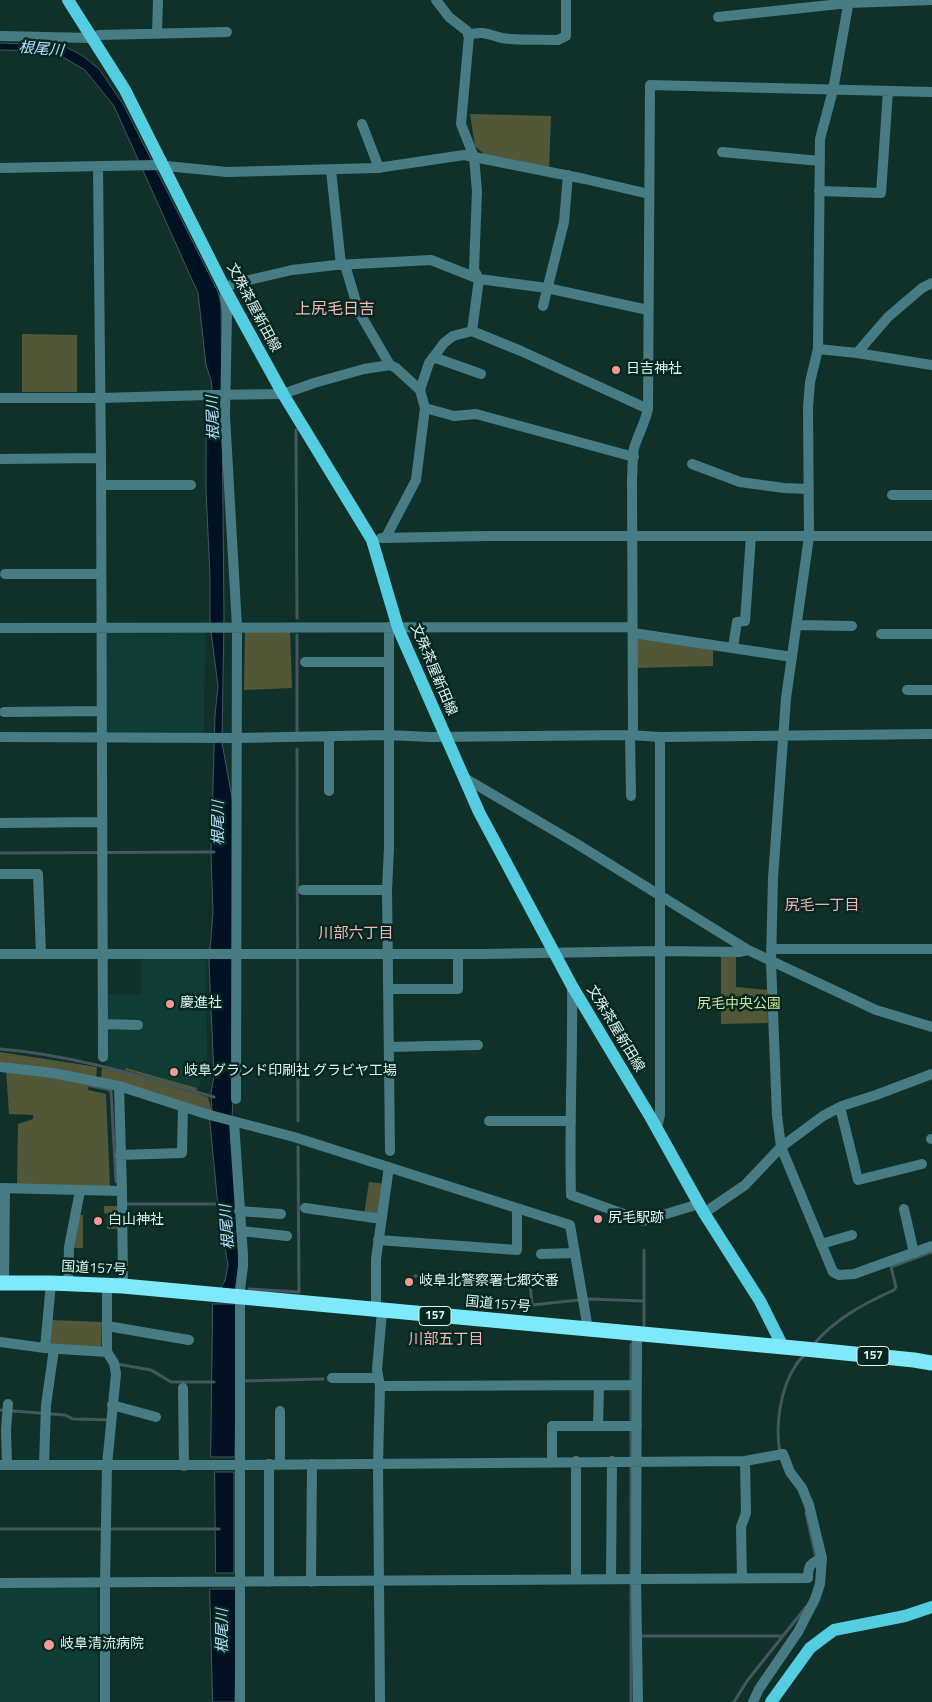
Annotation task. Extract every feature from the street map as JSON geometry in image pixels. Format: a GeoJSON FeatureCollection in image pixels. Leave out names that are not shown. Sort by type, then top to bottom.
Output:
{"type":"FeatureCollection","features":[{"type":"Feature","properties":{"kind":"highway","name":"国道157号"},"geometry":{"type":"LineString","coordinates":[[2,1283],[123,1286],[783,1347],[932,1363]]}},
{"type":"Feature","properties":{"kind":"main road","name":"文殊茶屋新田線"},"geometry":{"type":"LineString","coordinates":[[68,0],[125,90],[160,166],[283,394],[372,540],[393,628],[479,812],[572,986],[657,1127],[701,1208],[760,1301],[783,1347]]}},
{"type":"Feature","properties":{"kind":"main road"},"geometry":{"type":"LineString","coordinates":[[771,1702],[810,1648],[834,1630],[905,1616],[932,1607]]}},
{"type":"Feature","properties":{"kind":"street"},"geometry":{"type":"LineString","coordinates":[[158,0],[158,33]]}},
{"type":"Feature","properties":{"kind":"street"},"geometry":{"type":"LineString","coordinates":[[436,0],[449,17],[467,31],[468,35],[467,70],[461,124],[474,157],[477,191],[474,270],[479,279],[472,331]]}},
{"type":"Feature","properties":{"kind":"street"},"geometry":{"type":"LineString","coordinates":[[468,35],[477,32],[487,32],[503,38],[558,40],[566,36],[566,0]]}},
{"type":"Feature","properties":{"kind":"street"},"geometry":{"type":"LineString","coordinates":[[718,18],[849,1],[932,0]]}},
{"type":"Feature","properties":{"kind":"street"},"geometry":{"type":"LineString","coordinates":[[849,1],[833,90],[822,128],[819,191],[818,349],[810,382],[808,407],[809,537],[783,735],[773,878],[770,962],[777,1115],[781,1147],[833,1272],[839,1275],[854,1274],[932,1246]]}},
{"type":"Feature","properties":{"kind":"street"},"geometry":{"type":"LineString","coordinates":[[0,36],[91,38],[99,35],[227,32]]}},
{"type":"Feature","properties":{"kind":"street"},"geometry":{"type":"LineString","coordinates":[[631,796],[634,451],[648,409],[650,85],[932,92]]}},
{"type":"Feature","properties":{"kind":"street"},"geometry":{"type":"LineString","coordinates":[[819,191],[881,193],[888,91]]}},
{"type":"Feature","properties":{"kind":"street"},"geometry":{"type":"LineString","coordinates":[[362,124],[379,168]]}},
{"type":"Feature","properties":{"kind":"street"},"geometry":{"type":"LineString","coordinates":[[722,152],[820,161]]}},
{"type":"Feature","properties":{"kind":"street"},"geometry":{"type":"LineString","coordinates":[[0,168],[160,166],[227,172],[331,170],[379,168],[464,155],[568,175],[649,194]]}},
{"type":"Feature","properties":{"kind":"street"},"geometry":{"type":"LineString","coordinates":[[98,167],[103,1057]]}},
{"type":"Feature","properties":{"kind":"street"},"geometry":{"type":"LineString","coordinates":[[331,170],[343,265],[359,312],[390,365],[396,368],[420,390],[426,408],[416,480],[386,537]]}},
{"type":"Feature","properties":{"kind":"street"},"geometry":{"type":"LineString","coordinates":[[543,306],[564,222],[568,175]]}},
{"type":"Feature","properties":{"kind":"street"},"geometry":{"type":"LineString","coordinates":[[236,1099],[237,738],[223,394],[227,314],[224,287],[292,270],[431,260],[479,279],[547,288],[648,310]]}},
{"type":"Feature","properties":{"kind":"street"},"geometry":{"type":"LineString","coordinates":[[857,353],[888,317],[922,288],[932,283]]}},
{"type":"Feature","properties":{"kind":"street"},"geometry":{"type":"LineString","coordinates":[[420,390],[429,362],[444,343],[453,336],[472,331],[521,351],[648,409]]}},
{"type":"Feature","properties":{"kind":"street"},"geometry":{"type":"LineString","coordinates":[[818,349],[857,353],[932,366]]}},
{"type":"Feature","properties":{"kind":"street"},"geometry":{"type":"LineString","coordinates":[[433,357],[481,374]]}},
{"type":"Feature","properties":{"kind":"street"},"geometry":{"type":"LineString","coordinates":[[0,398],[283,394],[364,368],[390,365]]}},
{"type":"Feature","properties":{"kind":"street"},"geometry":{"type":"LineString","coordinates":[[426,408],[454,416],[476,414],[634,456]]}},
{"type":"Feature","properties":{"kind":"street"},"geometry":{"type":"LineString","coordinates":[[1,459],[101,458]]}},
{"type":"Feature","properties":{"kind":"street"},"geometry":{"type":"LineString","coordinates":[[692,464],[740,482],[784,488],[809,489]]}},
{"type":"Feature","properties":{"kind":"street"},"geometry":{"type":"LineString","coordinates":[[101,486],[191,485]]}},
{"type":"Feature","properties":{"kind":"street"},"geometry":{"type":"LineString","coordinates":[[892,495],[932,495]]}},
{"type":"Feature","properties":{"kind":"street"},"geometry":{"type":"LineString","coordinates":[[733,647],[737,622],[746,622],[750,536]]}},
{"type":"Feature","properties":{"kind":"street"},"geometry":{"type":"LineString","coordinates":[[372,540],[386,537],[932,536]]}},
{"type":"Feature","properties":{"kind":"street"},"geometry":{"type":"LineString","coordinates":[[5,574],[101,574]]}},
{"type":"Feature","properties":{"kind":"street"},"geometry":{"type":"LineString","coordinates":[[797,625],[852,626]]}},
{"type":"Feature","properties":{"kind":"street"},"geometry":{"type":"LineString","coordinates":[[0,628],[232,627],[633,630],[792,657]]}},
{"type":"Feature","properties":{"kind":"street"},"geometry":{"type":"LineString","coordinates":[[390,1151],[387,890],[389,848],[389,662],[393,628]]}},
{"type":"Feature","properties":{"kind":"street"},"geometry":{"type":"LineString","coordinates":[[881,634],[932,634]]}},
{"type":"Feature","properties":{"kind":"street"},"geometry":{"type":"LineString","coordinates":[[305,662],[389,662]]}},
{"type":"Feature","properties":{"kind":"street"},"geometry":{"type":"LineString","coordinates":[[907,690],[932,690]]}},
{"type":"Feature","properties":{"kind":"street"},"geometry":{"type":"LineString","coordinates":[[4,712],[101,711]]}},
{"type":"Feature","properties":{"kind":"street"},"geometry":{"type":"LineString","coordinates":[[0,737],[237,738],[388,735],[631,735],[660,737],[932,734]]}},
{"type":"Feature","properties":{"kind":"street"},"geometry":{"type":"LineString","coordinates":[[329,737],[329,791]]}},
{"type":"Feature","properties":{"kind":"street"},"geometry":{"type":"LineString","coordinates":[[657,1127],[660,1115],[660,737]]}},
{"type":"Feature","properties":{"kind":"street"},"geometry":{"type":"LineString","coordinates":[[463,777],[770,962],[876,1010],[932,1027]]}},
{"type":"Feature","properties":{"kind":"street"},"geometry":{"type":"LineString","coordinates":[[0,823],[102,822]]}},
{"type":"Feature","properties":{"kind":"street"},"geometry":{"type":"LineString","coordinates":[[0,874],[38,874],[41,954]]}},
{"type":"Feature","properties":{"kind":"street"},"geometry":{"type":"LineString","coordinates":[[303,890],[387,890]]}},
{"type":"Feature","properties":{"kind":"street"},"geometry":{"type":"LineString","coordinates":[[771,949],[932,949]]}},
{"type":"Feature","properties":{"kind":"street"},"geometry":{"type":"LineString","coordinates":[[0,954],[458,954],[659,951],[739,952],[748,950]]}},
{"type":"Feature","properties":{"kind":"street"},"geometry":{"type":"LineString","coordinates":[[389,989],[458,989],[458,954]]}},
{"type":"Feature","properties":{"kind":"street"},"geometry":{"type":"LineString","coordinates":[[572,986],[572,1195],[643,1221],[701,1208],[745,1185],[781,1147],[822,1116],[840,1107],[876,1096],[932,1074]]}},
{"type":"Feature","properties":{"kind":"street"},"geometry":{"type":"LineString","coordinates":[[104,1024],[138,1024]]}},
{"type":"Feature","properties":{"kind":"street"},"geometry":{"type":"LineString","coordinates":[[389,1047],[478,1045]]}},
{"type":"Feature","properties":{"kind":"street"},"geometry":{"type":"LineString","coordinates":[[0,1068],[53,1073],[119,1086],[234,1122],[294,1137],[570,1226],[588,1329]]}},
{"type":"Feature","properties":{"kind":"street"},"geometry":{"type":"LineString","coordinates":[[119,1086],[123,1286]]}},
{"type":"Feature","properties":{"kind":"street"},"geometry":{"type":"LineString","coordinates":[[120,1154],[182,1153],[183,1107]]}},
{"type":"Feature","properties":{"kind":"street"},"geometry":{"type":"LineString","coordinates":[[840,1107],[858,1180],[922,1164]]}},
{"type":"Feature","properties":{"kind":"street"},"geometry":{"type":"LineString","coordinates":[[489,1121],[571,1121]]}},
{"type":"Feature","properties":{"kind":"street"},"geometry":{"type":"LineString","coordinates":[[234,1122],[243,1266],[231,1297],[240,1381],[238,1582],[240,1702]]}},
{"type":"Feature","properties":{"kind":"street"},"geometry":{"type":"LineString","coordinates":[[380,1702],[379,1311],[376,1258],[389,1167]]}},
{"type":"Feature","properties":{"kind":"street"},"geometry":{"type":"LineString","coordinates":[[2,1283],[3,1189],[122,1191]]}},
{"type":"Feature","properties":{"kind":"street"},"geometry":{"type":"LineString","coordinates":[[68,1284],[69,1247],[80,1191]]}},
{"type":"Feature","properties":{"kind":"street"},"geometry":{"type":"LineString","coordinates":[[305,1208],[382,1219]]}},
{"type":"Feature","properties":{"kind":"street"},"geometry":{"type":"LineString","coordinates":[[378,1240],[517,1250],[517,1209]]}},
{"type":"Feature","properties":{"kind":"street"},"geometry":{"type":"LineString","coordinates":[[904,1209],[914,1253]]}},
{"type":"Feature","properties":{"kind":"street"},"geometry":{"type":"LineString","coordinates":[[240,1211],[281,1214]]}},
{"type":"Feature","properties":{"kind":"street"},"geometry":{"type":"LineString","coordinates":[[241,1231],[287,1236]]}},
{"type":"Feature","properties":{"kind":"street"},"geometry":{"type":"LineString","coordinates":[[821,1244],[852,1236]]}},
{"type":"Feature","properties":{"kind":"street"},"geometry":{"type":"LineString","coordinates":[[541,1254],[575,1253]]}},
{"type":"Feature","properties":{"kind":"street"},"geometry":{"type":"LineString","coordinates":[[44,1465],[51,1283]]}},
{"type":"Feature","properties":{"kind":"street"},"geometry":{"type":"LineString","coordinates":[[105,1702],[107,1465],[116,1374],[114,1363],[107,1352],[107,1286]]}},
{"type":"Feature","properties":{"kind":"street"},"geometry":{"type":"LineString","coordinates":[[107,1326],[189,1340]]}},
{"type":"Feature","properties":{"kind":"street"},"geometry":{"type":"LineString","coordinates":[[638,1702],[636,1386],[640,1335]]}},
{"type":"Feature","properties":{"kind":"street"},"geometry":{"type":"LineString","coordinates":[[0,1342],[107,1352]]}},
{"type":"Feature","properties":{"kind":"street"},"geometry":{"type":"LineString","coordinates":[[332,1378],[379,1382],[636,1386]]}},
{"type":"Feature","properties":{"kind":"street"},"geometry":{"type":"LineString","coordinates":[[598,1426],[599,1386]]}},
{"type":"Feature","properties":{"kind":"street"},"geometry":{"type":"LineString","coordinates":[[183,1388],[184,1466]]}},
{"type":"Feature","properties":{"kind":"street"},"geometry":{"type":"LineString","coordinates":[[8,1404],[3,1465],[184,1466],[552,1461],[745,1461],[783,1454],[790,1472],[802,1488],[809,1506],[822,1558],[820,1584],[815,1599],[798,1632],[759,1689],[753,1702]]}},
{"type":"Feature","properties":{"kind":"street"},"geometry":{"type":"LineString","coordinates":[[112,1405],[156,1417]]}},
{"type":"Feature","properties":{"kind":"street"},"geometry":{"type":"LineString","coordinates":[[269,1582],[274,1464],[280,1411]]}},
{"type":"Feature","properties":{"kind":"street"},"geometry":{"type":"LineString","coordinates":[[552,1461],[552,1426],[637,1426]]}},
{"type":"Feature","properties":{"kind":"street"},"geometry":{"type":"LineString","coordinates":[[576,1461],[576,1579]]}},
{"type":"Feature","properties":{"kind":"street"},"geometry":{"type":"LineString","coordinates":[[611,1579],[612,1461]]}},
{"type":"Feature","properties":{"kind":"street"},"geometry":{"type":"LineString","coordinates":[[742,1578],[741,1527],[746,1513],[745,1461]]}},
{"type":"Feature","properties":{"kind":"street"},"geometry":{"type":"LineString","coordinates":[[311,1582],[312,1464]]}},
{"type":"Feature","properties":{"kind":"street"},"geometry":{"type":"LineString","coordinates":[[0,1583],[808,1578],[808,1569],[812,1563],[822,1558]]}},
{"type":"Feature","properties":{"kind":"shaded area"},"geometry":{"type":"Polygon","coordinates":[[[104,633],[205,633],[204,733],[104,733],[104,633]]]}},
{"type":"Feature","properties":{"kind":"shaded area"},"geometry":{"type":"Polygon","coordinates":[[[141,958],[205,959],[207,1062],[197,1092],[105,1066],[107,994],[141,995],[141,958]]]}},
{"type":"Feature","properties":{"kind":"shaded area","name":"岐阜清流病院"},"geometry":{"type":"Polygon","coordinates":[[[0,1587],[97,1588],[98,1702],[0,1702],[0,1587]]]}},
{"type":"Feature","properties":{"kind":"green space"},"geometry":{"type":"Polygon","coordinates":[[[470,114],[551,116],[549,169],[486,156],[475,146],[470,114]]]}},
{"type":"Feature","properties":{"kind":"green space"},"geometry":{"type":"Polygon","coordinates":[[[22,334],[77,335],[77,392],[22,392],[22,334]]]}},
{"type":"Feature","properties":{"kind":"green space"},"geometry":{"type":"Polygon","coordinates":[[[290,631],[292,688],[244,690],[245,632],[290,631]]]}},
{"type":"Feature","properties":{"kind":"green space"},"geometry":{"type":"Polygon","coordinates":[[[638,638],[713,650],[713,666],[636,668],[636,641],[638,638]]]}},
{"type":"Feature","properties":{"kind":"green space","name":"尻毛中央公園"},"geometry":{"type":"Polygon","coordinates":[[[721,955],[736,955],[736,987],[767,990],[768,1023],[721,1024],[721,955]]]}},
{"type":"Feature","properties":{"kind":"green space"},"geometry":{"type":"Polygon","coordinates":[[[0,1052],[97,1067],[96,1078],[0,1066],[0,1052]]]}},
{"type":"Feature","properties":{"kind":"green space"},"geometry":{"type":"Polygon","coordinates":[[[102,1068],[119,1071],[208,1097],[212,1112],[101,1079],[102,1068]]]}},
{"type":"Feature","properties":{"kind":"green space"},"geometry":{"type":"Polygon","coordinates":[[[126,1068],[197,1088],[196,1091],[125,1070],[126,1068]]]}},
{"type":"Feature","properties":{"kind":"green space"},"geometry":{"type":"Polygon","coordinates":[[[6,1069],[88,1081],[88,1090],[106,1094],[110,1188],[17,1186],[18,1124],[33,1119],[33,1115],[9,1114],[6,1069]]]}},
{"type":"Feature","properties":{"kind":"green space"},"geometry":{"type":"Polygon","coordinates":[[[369,1182],[386,1184],[382,1218],[364,1215],[369,1182]]]}},
{"type":"Feature","properties":{"kind":"green space"},"geometry":{"type":"Polygon","coordinates":[[[104,1206],[118,1206],[118,1229],[107,1229],[107,1214],[104,1213],[104,1206]]]}},
{"type":"Feature","properties":{"kind":"green space"},"geometry":{"type":"Polygon","coordinates":[[[77,1215],[83,1215],[83,1248],[71,1248],[77,1215]]]}},
{"type":"Feature","properties":{"kind":"green space"},"geometry":{"type":"Polygon","coordinates":[[[51,1320],[102,1322],[101,1348],[49,1345],[51,1320]]]}},
{"type":"Feature","properties":{"kind":"water","name":"根尾川"},"geometry":{"type":"Polygon","coordinates":[[[0,43],[64,46],[83,56],[99,69],[123,104],[218,292],[221,304],[224,617],[222,743],[233,803],[232,1117],[212,1112],[211,1092],[214,1077],[209,962],[213,913],[211,855],[215,715],[218,686],[210,623],[206,419],[214,405],[211,380],[206,365],[198,293],[114,106],[85,70],[52,51],[0,50],[0,43]]]}},
{"type":"Feature","properties":{"kind":"water","name":"根尾川"},"geometry":{"type":"Polygon","coordinates":[[[210,1119],[230,1124],[241,1254],[237,1290],[220,1289],[225,1281],[228,1265],[218,1206],[210,1119]]]}},
{"type":"Feature","properties":{"kind":"water"},"geometry":{"type":"Polygon","coordinates":[[[213,1304],[237,1304],[235,1457],[211,1457],[213,1304]]]}},
{"type":"Feature","properties":{"kind":"water"},"geometry":{"type":"Polygon","coordinates":[[[215,1472],[234,1472],[234,1573],[216,1573],[215,1472]]]}},
{"type":"Feature","properties":{"kind":"water","name":"根尾川"},"geometry":{"type":"Polygon","coordinates":[[[210,1589],[237,1589],[235,1702],[213,1702],[210,1589]]]}},
{"type":"Feature","properties":{"kind":"waterway"},"geometry":{"type":"LineString","coordinates":[[296,430],[297,618]]}},
{"type":"Feature","properties":{"kind":"waterway"},"geometry":{"type":"LineString","coordinates":[[297,635],[297,731]]}},
{"type":"Feature","properties":{"kind":"waterway"},"geometry":{"type":"LineString","coordinates":[[297,749],[298,1121]]}},
{"type":"Feature","properties":{"kind":"waterway","name":"根尾川"},"geometry":{"type":"LineString","coordinates":[[0,853],[214,852]]}},
{"type":"Feature","properties":{"kind":"waterway"},"geometry":{"type":"LineString","coordinates":[[0,1049],[54,1056],[81,1062],[214,1097]]}},
{"type":"Feature","properties":{"kind":"waterway"},"geometry":{"type":"LineString","coordinates":[[86,1085],[111,1091],[116,1182]]}},
{"type":"Feature","properties":{"kind":"waterway"},"geometry":{"type":"LineString","coordinates":[[249,1289],[299,1292],[298,1147]]}},
{"type":"Feature","properties":{"kind":"waterway","name":"根尾川"},"geometry":{"type":"LineString","coordinates":[[126,1204],[220,1204]]}},
{"type":"Feature","properties":{"kind":"waterway"},"geometry":{"type":"LineString","coordinates":[[644,1250],[644,1329]]}},
{"type":"Feature","properties":{"kind":"waterway"},"geometry":{"type":"LineString","coordinates":[[813,1345],[831,1327],[850,1313],[894,1290],[896,1287],[891,1267],[932,1252]]}},
{"type":"Feature","properties":{"kind":"waterway"},"geometry":{"type":"LineString","coordinates":[[415,1276],[487,1275],[487,1284],[530,1283],[532,1305],[588,1299],[644,1301]]}},
{"type":"Feature","properties":{"kind":"waterway"},"geometry":{"type":"LineString","coordinates":[[631,1702],[631,1345],[635,1340]]}},
{"type":"Feature","properties":{"kind":"waterway"},"geometry":{"type":"LineString","coordinates":[[780,1453],[778,1431],[783,1396],[791,1374],[806,1353]]}},
{"type":"Feature","properties":{"kind":"waterway"},"geometry":{"type":"LineString","coordinates":[[117,1364],[151,1370],[171,1382],[214,1382]]}},
{"type":"Feature","properties":{"kind":"waterway"},"geometry":{"type":"LineString","coordinates":[[243,1381],[323,1379]]}},
{"type":"Feature","properties":{"kind":"waterway"},"geometry":{"type":"LineString","coordinates":[[0,1410],[65,1415],[73,1419],[111,1420]]}},
{"type":"Feature","properties":{"kind":"waterway"},"geometry":{"type":"LineString","coordinates":[[806,1513],[816,1558]]}},
{"type":"Feature","properties":{"kind":"waterway"},"geometry":{"type":"LineString","coordinates":[[0,1529],[219,1529]]}},
{"type":"Feature","properties":{"kind":"waterway"},"geometry":{"type":"LineString","coordinates":[[734,1702],[747,1681],[806,1607]]}},
{"type":"Feature","properties":{"kind":"waterway"},"geometry":{"type":"LineString","coordinates":[[638,1636],[782,1636]]}},
{"type":"Feature","properties":{"kind":"place","name":"日吉神社"},"geometry":{"type":"Point","coordinates":[616,370]}},
{"type":"Feature","properties":{"kind":"place","name":"慶進社"},"geometry":{"type":"Point","coordinates":[170,1004]}},
{"type":"Feature","properties":{"kind":"place","name":"岐阜グランド印刷社 グラビヤ工場"},"geometry":{"type":"Point","coordinates":[174,1072]}},
{"type":"Feature","properties":{"kind":"place","name":"尻毛駅跡"},"geometry":{"type":"Point","coordinates":[598,1219]}},
{"type":"Feature","properties":{"kind":"place","name":"白山神社"},"geometry":{"type":"Point","coordinates":[98,1221]}},
{"type":"Feature","properties":{"kind":"place","name":"岐阜北警察署七郷交番"},"geometry":{"type":"Point","coordinates":[409,1282]}},
{"type":"Feature","properties":{"kind":"place","name":"岐阜清流病院"},"geometry":{"type":"Point","coordinates":[49,1645]}},
{"type":"Feature","properties":{"kind":"district","name":"上尻毛日吉"},"geometry":{"type":"Point","coordinates":[335,310]}},
{"type":"Feature","properties":{"kind":"district","name":"尻毛一丁目"},"geometry":{"type":"Point","coordinates":[822,906]}},
{"type":"Feature","properties":{"kind":"district","name":"川部六丁目"},"geometry":{"type":"Point","coordinates":[356,934]}},
{"type":"Feature","properties":{"kind":"district","name":"川部五丁目"},"geometry":{"type":"Point","coordinates":[446,1340]}}]}
